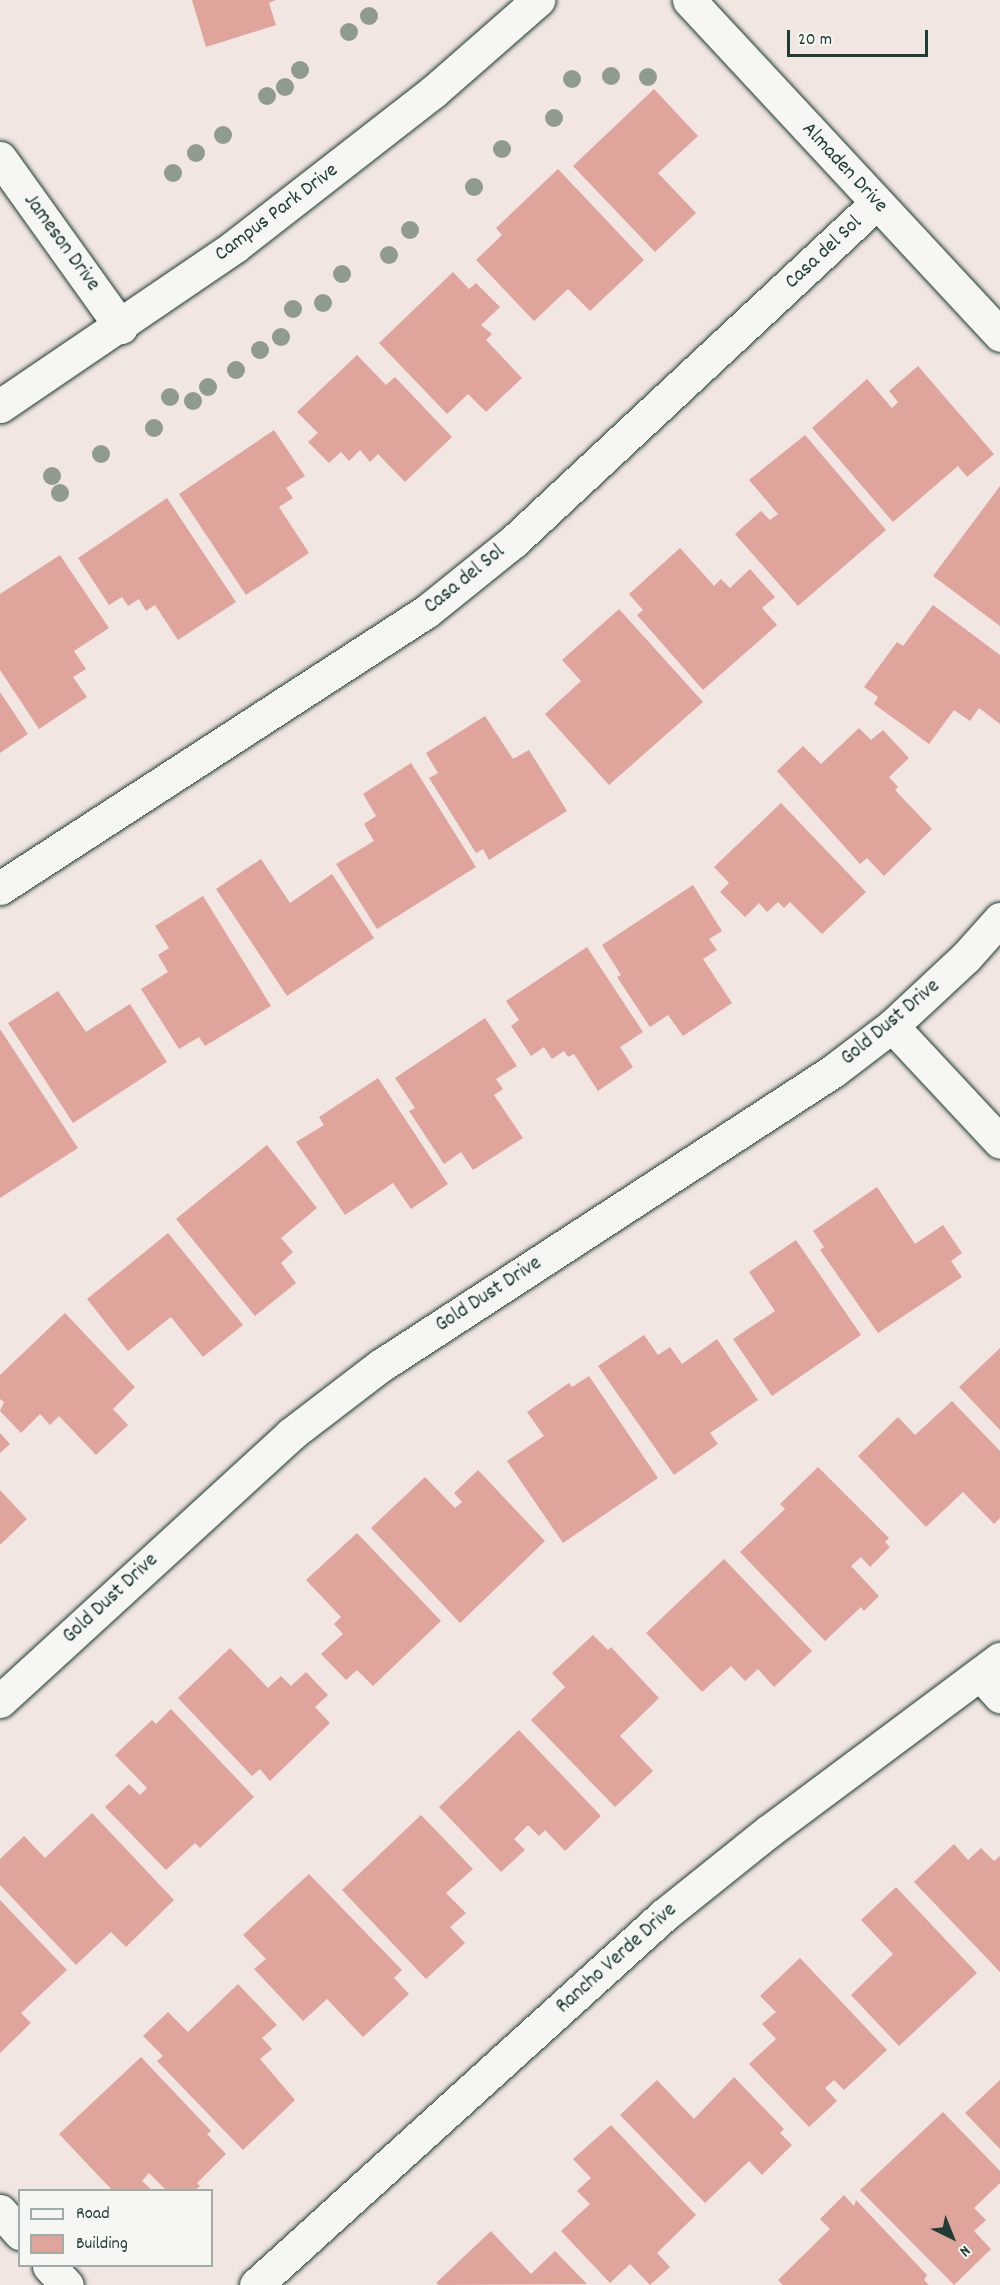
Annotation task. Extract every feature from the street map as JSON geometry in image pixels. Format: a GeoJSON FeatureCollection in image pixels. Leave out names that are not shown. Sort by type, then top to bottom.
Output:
{"type":"FeatureCollection","features":[{"type":"Feature","properties":{"kind":"street","name":"Campus Park Drive"},"geometry":{"type":"LineString","coordinates":[[0,406],[121,327],[236,246],[433,92],[538,0]]}},
{"type":"Feature","properties":{"kind":"street","name":"Almaden Drive"},"geometry":{"type":"LineString","coordinates":[[689,0],[1000,335]]}},
{"type":"Feature","properties":{"kind":"street","name":"Jameson Drive"},"geometry":{"type":"LineString","coordinates":[[0,158],[121,327]]}},
{"type":"Feature","properties":{"kind":"street","name":"Casa del Sol"},"geometry":{"type":"LineString","coordinates":[[0,888],[427,612],[514,541],[877,203]]}},
{"type":"Feature","properties":{"kind":"street","name":"Gold Dust Drive"},"geometry":{"type":"LineString","coordinates":[[0,1701],[300,1427],[380,1366],[833,1071],[892,1026],[966,957],[1000,919]]}},
{"type":"Feature","properties":{"kind":"street"},"geometry":{"type":"LineString","coordinates":[[892,1026],[1000,1142]]}},
{"type":"Feature","properties":{"kind":"street","name":"Rancho Verde Drive"},"geometry":{"type":"LineString","coordinates":[[256,2285],[664,1915],[770,1831],[993,1676]]}},
{"type":"Feature","properties":{"kind":"street"},"geometry":{"type":"LineString","coordinates":[[0,2211],[18,2231]]}},
{"type":"Feature","properties":{"kind":"street"},"geometry":{"type":"LineString","coordinates":[[51,2267],[67,2285]]}},
{"type":"Feature","properties":{"kind":"building"},"geometry":{"type":"Polygon","coordinates":[[[192,0],[276,0],[269,3],[276,25],[206,47],[192,0]]]}},
{"type":"Feature","properties":{"kind":"building"},"geometry":{"type":"Polygon","coordinates":[[[654,89],[698,136],[658,173],[696,213],[655,252],[573,166],[654,89]]]}},
{"type":"Feature","properties":{"kind":"building"},"geometry":{"type":"Polygon","coordinates":[[[558,169],[644,260],[590,311],[568,289],[534,321],[476,260],[502,235],[496,228],[558,169]]]}},
{"type":"Feature","properties":{"kind":"building"},"geometry":{"type":"Polygon","coordinates":[[[453,272],[469,289],[476,283],[500,307],[481,325],[492,334],[486,340],[522,378],[486,412],[468,394],[447,414],[379,343],[453,272]]]}},
{"type":"Feature","properties":{"kind":"building"},"geometry":{"type":"Polygon","coordinates":[[[357,355],[386,385],[395,377],[452,437],[405,482],[378,454],[370,462],[360,450],[349,461],[341,452],[329,463],[308,442],[318,433],[297,412],[357,355]]]}},
{"type":"Feature","properties":{"kind":"building"},"geometry":{"type":"Polygon","coordinates":[[[918,366],[994,454],[967,477],[958,466],[893,522],[812,428],[867,379],[892,408],[898,402],[889,391],[918,366]]]}},
{"type":"Feature","properties":{"kind":"building"},"geometry":{"type":"Polygon","coordinates":[[[274,430],[305,476],[286,488],[293,498],[279,507],[309,553],[246,595],[179,494],[274,430]]]}},
{"type":"Feature","properties":{"kind":"building"},"geometry":{"type":"Polygon","coordinates":[[[805,435],[886,530],[798,606],[735,534],[761,511],[770,520],[778,514],[749,480],[805,435]]]}},
{"type":"Feature","properties":{"kind":"building"},"geometry":{"type":"Polygon","coordinates":[[[1000,486],[1000,626],[933,576],[1000,486]]]}},
{"type":"Feature","properties":{"kind":"building"},"geometry":{"type":"Polygon","coordinates":[[[167,498],[236,602],[178,640],[155,605],[146,611],[139,599],[128,606],[122,597],[109,605],[78,558],[167,498]]]}},
{"type":"Feature","properties":{"kind":"building"},"geometry":{"type":"Polygon","coordinates":[[[680,548],[714,586],[721,579],[730,588],[750,569],[775,597],[762,608],[777,625],[703,690],[637,615],[643,610],[629,594],[680,548]]]}},
{"type":"Feature","properties":{"kind":"building"},"geometry":{"type":"Polygon","coordinates":[[[60,555],[109,628],[74,651],[86,669],[73,677],[87,697],[39,729],[0,670],[0,594],[60,555]]]}},
{"type":"Feature","properties":{"kind":"building"},"geometry":{"type":"Polygon","coordinates":[[[933,605],[1000,655],[1000,724],[979,708],[970,721],[954,710],[929,744],[874,704],[878,697],[864,687],[897,642],[903,646],[933,605]]]}},
{"type":"Feature","properties":{"kind":"building"},"geometry":{"type":"Polygon","coordinates":[[[619,609],[703,702],[609,785],[545,714],[581,681],[562,660],[619,609]]]}},
{"type":"Feature","properties":{"kind":"building"},"geometry":{"type":"Polygon","coordinates":[[[0,692],[28,734],[0,753],[0,692]]]}},
{"type":"Feature","properties":{"kind":"building"},"geometry":{"type":"Polygon","coordinates":[[[485,716],[513,759],[529,750],[567,811],[489,860],[483,849],[476,853],[429,778],[438,773],[426,753],[485,716]]]}},
{"type":"Feature","properties":{"kind":"building"},"geometry":{"type":"Polygon","coordinates":[[[859,728],[871,740],[883,730],[909,758],[889,777],[898,787],[895,790],[932,829],[884,876],[867,858],[860,864],[777,771],[803,746],[821,764],[859,728]]]}},
{"type":"Feature","properties":{"kind":"building"},"geometry":{"type":"Polygon","coordinates":[[[411,763],[476,867],[377,929],[336,864],[374,841],[364,824],[376,816],[363,794],[411,763]]]}},
{"type":"Feature","properties":{"kind":"building"},"geometry":{"type":"Polygon","coordinates":[[[781,803],[866,892],[822,934],[790,902],[784,908],[778,902],[767,912],[759,903],[745,917],[720,892],[729,883],[714,867],[781,803]]]}},
{"type":"Feature","properties":{"kind":"building"},"geometry":{"type":"Polygon","coordinates":[[[261,859],[290,903],[332,874],[374,938],[287,996],[216,889],[261,859]]]}},
{"type":"Feature","properties":{"kind":"building"},"geometry":{"type":"Polygon","coordinates":[[[693,885],[722,931],[709,939],[717,950],[703,959],[732,1003],[683,1036],[668,1015],[650,1027],[617,977],[621,975],[602,945],[693,885]]]}},
{"type":"Feature","properties":{"kind":"building"},"geometry":{"type":"Polygon","coordinates":[[[203,896],[271,1006],[205,1046],[199,1037],[179,1049],[141,989],[168,972],[158,955],[169,948],[155,926],[203,896]]]}},
{"type":"Feature","properties":{"kind":"building"},"geometry":{"type":"Polygon","coordinates":[[[587,947],[643,1032],[620,1047],[633,1067],[598,1091],[574,1054],[568,1057],[564,1051],[552,1059],[544,1047],[531,1056],[511,1026],[519,1020],[506,1001],[587,947]]]}},
{"type":"Feature","properties":{"kind":"building"},"geometry":{"type":"Polygon","coordinates":[[[58,991],[86,1032],[130,1004],[167,1062],[73,1123],[8,1023],[58,991]]]}},
{"type":"Feature","properties":{"kind":"building"},"geometry":{"type":"Polygon","coordinates":[[[485,1018],[517,1066],[496,1079],[503,1089],[494,1095],[523,1138],[473,1170],[461,1152],[444,1164],[409,1111],[415,1108],[395,1078],[485,1018]]]}},
{"type":"Feature","properties":{"kind":"building"},"geometry":{"type":"Polygon","coordinates":[[[0,1029],[78,1148],[0,1198],[0,1029]]]}},
{"type":"Feature","properties":{"kind":"building"},"geometry":{"type":"Polygon","coordinates":[[[378,1078],[448,1184],[411,1209],[393,1183],[345,1215],[296,1142],[324,1125],[319,1117],[378,1078]]]}},
{"type":"Feature","properties":{"kind":"building"},"geometry":{"type":"Polygon","coordinates":[[[267,1145],[317,1208],[281,1238],[293,1252],[281,1263],[296,1283],[255,1316],[176,1219],[267,1145]]]}},
{"type":"Feature","properties":{"kind":"building"},"geometry":{"type":"Polygon","coordinates":[[[877,1187],[915,1244],[943,1225],[962,1253],[951,1261],[962,1277],[878,1333],[820,1250],[824,1247],[813,1231],[877,1187]]]}},
{"type":"Feature","properties":{"kind":"building"},"geometry":{"type":"Polygon","coordinates":[[[168,1233],[243,1325],[203,1357],[171,1317],[128,1351],[87,1299],[168,1233]]]}},
{"type":"Feature","properties":{"kind":"building"},"geometry":{"type":"Polygon","coordinates":[[[796,1240],[861,1335],[772,1396],[733,1339],[775,1311],[749,1272],[796,1240]]]}},
{"type":"Feature","properties":{"kind":"building"},"geometry":{"type":"Polygon","coordinates":[[[65,1313],[135,1387],[113,1409],[128,1425],[96,1455],[59,1416],[50,1425],[40,1414],[21,1433],[0,1411],[4,1402],[0,1399],[0,1375],[65,1313]]]}},
{"type":"Feature","properties":{"kind":"building"},"geometry":{"type":"Polygon","coordinates":[[[644,1335],[658,1355],[670,1347],[682,1364],[717,1339],[758,1400],[710,1433],[718,1444],[674,1475],[598,1366],[644,1335]]]}},
{"type":"Feature","properties":{"kind":"building"},"geometry":{"type":"Polygon","coordinates":[[[1000,1348],[1000,1430],[959,1387],[1000,1348]]]}},
{"type":"Feature","properties":{"kind":"building"},"geometry":{"type":"Polygon","coordinates":[[[589,1376],[658,1478],[563,1543],[507,1461],[544,1436],[527,1412],[569,1383],[572,1387],[589,1376]]]}},
{"type":"Feature","properties":{"kind":"building"},"geometry":{"type":"Polygon","coordinates":[[[952,1401],[1000,1451],[1000,1518],[994,1524],[963,1492],[926,1527],[858,1456],[898,1417],[915,1435],[952,1401]]]}},
{"type":"Feature","properties":{"kind":"building"},"geometry":{"type":"Polygon","coordinates":[[[0,1433],[10,1444],[0,1453],[0,1433]]]}},
{"type":"Feature","properties":{"kind":"building"},"geometry":{"type":"Polygon","coordinates":[[[818,1467],[889,1538],[885,1542],[890,1547],[870,1567],[861,1557],[851,1566],[879,1596],[864,1611],[861,1607],[825,1641],[740,1552],[785,1509],[780,1504],[818,1467]]]}},
{"type":"Feature","properties":{"kind":"building"},"geometry":{"type":"Polygon","coordinates":[[[478,1470],[545,1541],[460,1623],[371,1528],[425,1477],[455,1508],[462,1502],[454,1493],[478,1470]]]}},
{"type":"Feature","properties":{"kind":"building"},"geometry":{"type":"Polygon","coordinates":[[[0,1490],[27,1519],[0,1545],[0,1490]]]}},
{"type":"Feature","properties":{"kind":"building"},"geometry":{"type":"Polygon","coordinates":[[[357,1533],[441,1621],[373,1686],[357,1670],[346,1680],[321,1654],[343,1634],[334,1624],[341,1617],[306,1580],[357,1533]]]}},
{"type":"Feature","properties":{"kind":"building"},"geometry":{"type":"Polygon","coordinates":[[[724,1559],[812,1651],[774,1687],[758,1669],[745,1681],[731,1666],[702,1692],[646,1633],[724,1559]]]}},
{"type":"Feature","properties":{"kind":"building"},"geometry":{"type":"Polygon","coordinates":[[[593,1635],[608,1650],[611,1647],[659,1698],[620,1736],[653,1771],[615,1807],[531,1720],[565,1687],[552,1673],[593,1635]]]}},
{"type":"Feature","properties":{"kind":"building"},"geometry":{"type":"Polygon","coordinates":[[[230,1648],[268,1688],[281,1676],[291,1686],[306,1672],[328,1695],[315,1707],[330,1723],[270,1781],[260,1769],[252,1776],[178,1698],[230,1648]]]}},
{"type":"Feature","properties":{"kind":"building"},"geometry":{"type":"Polygon","coordinates":[[[171,1709],[254,1797],[200,1848],[195,1843],[166,1870],[105,1807],[129,1784],[140,1795],[147,1788],[115,1755],[152,1720],[156,1724],[171,1709]]]}},
{"type":"Feature","properties":{"kind":"building"},"geometry":{"type":"Polygon","coordinates":[[[519,1730],[601,1816],[565,1851],[545,1830],[539,1836],[528,1825],[514,1839],[525,1850],[501,1872],[439,1807],[519,1730]]]}},
{"type":"Feature","properties":{"kind":"building"},"geometry":{"type":"Polygon","coordinates":[[[92,1813],[174,1900],[126,1947],[111,1932],[76,1965],[0,1885],[0,1859],[24,1836],[45,1858],[92,1813]]]}},
{"type":"Feature","properties":{"kind":"building"},"geometry":{"type":"Polygon","coordinates":[[[421,1815],[473,1869],[446,1893],[466,1913],[450,1927],[465,1943],[426,1979],[342,1890],[421,1815]]]}},
{"type":"Feature","properties":{"kind":"building"},"geometry":{"type":"Polygon","coordinates":[[[954,1844],[968,1860],[981,1848],[994,1861],[1000,1856],[1000,1972],[914,1882],[954,1844]]]}},
{"type":"Feature","properties":{"kind":"building"},"geometry":{"type":"Polygon","coordinates":[[[309,1874],[402,1970],[394,1978],[409,1994],[363,2037],[327,1999],[303,2021],[254,1969],[266,1959],[243,1935],[309,1874]]]}},
{"type":"Feature","properties":{"kind":"building"},"geometry":{"type":"Polygon","coordinates":[[[896,1887],[977,1973],[899,2046],[851,1995],[893,1954],[861,1920],[896,1887]]]}},
{"type":"Feature","properties":{"kind":"building"},"geometry":{"type":"Polygon","coordinates":[[[0,1900],[67,1970],[21,2013],[31,2023],[0,2053],[0,1900]]]}},
{"type":"Feature","properties":{"kind":"building"},"geometry":{"type":"Polygon","coordinates":[[[800,1958],[887,2050],[844,2090],[834,2080],[825,2088],[837,2101],[809,2127],[749,2064],[776,2039],[762,2024],[776,2012],[760,1996],[800,1958]]]}},
{"type":"Feature","properties":{"kind":"building"},"geometry":{"type":"Polygon","coordinates":[[[238,1984],[277,2025],[262,2038],[272,2049],[260,2059],[295,2100],[243,2150],[157,2061],[163,2056],[143,2036],[168,2012],[188,2032],[238,1984]]]}},
{"type":"Feature","properties":{"kind":"building"},"geometry":{"type":"Polygon","coordinates":[[[141,2057],[211,2131],[207,2134],[226,2154],[197,2183],[200,2186],[196,2189],[165,2189],[149,2173],[142,2181],[151,2189],[111,2189],[59,2134],[141,2057]]]}},
{"type":"Feature","properties":{"kind":"building"},"geometry":{"type":"Polygon","coordinates":[[[734,2077],[784,2129],[780,2133],[792,2145],[762,2175],[749,2161],[705,2203],[620,2115],[657,2080],[694,2119],[734,2077]]]}},
{"type":"Feature","properties":{"kind":"building"},"geometry":{"type":"Polygon","coordinates":[[[1000,2080],[1000,2149],[965,2113],[1000,2080]]]}},
{"type":"Feature","properties":{"kind":"building"},"geometry":{"type":"Polygon","coordinates":[[[943,2112],[1000,2171],[1000,2183],[974,2208],[986,2220],[974,2231],[991,2249],[954,2285],[860,2190],[943,2112]]]}},
{"type":"Feature","properties":{"kind":"building"},"geometry":{"type":"Polygon","coordinates":[[[611,2125],[696,2215],[657,2253],[670,2267],[650,2285],[630,2264],[610,2283],[561,2231],[590,2204],[577,2191],[591,2178],[573,2159],[611,2125]]]}},
{"type":"Feature","properties":{"kind":"building"},"geometry":{"type":"Polygon","coordinates":[[[844,2195],[854,2206],[856,2200],[927,2275],[924,2280],[929,2285],[783,2285],[778,2280],[830,2229],[820,2219],[844,2195]]]}},
{"type":"Feature","properties":{"kind":"building"},"geometry":{"type":"Polygon","coordinates":[[[491,2231],[531,2274],[555,2251],[587,2284],[439,2285],[436,2283],[491,2231]]]}}]}
